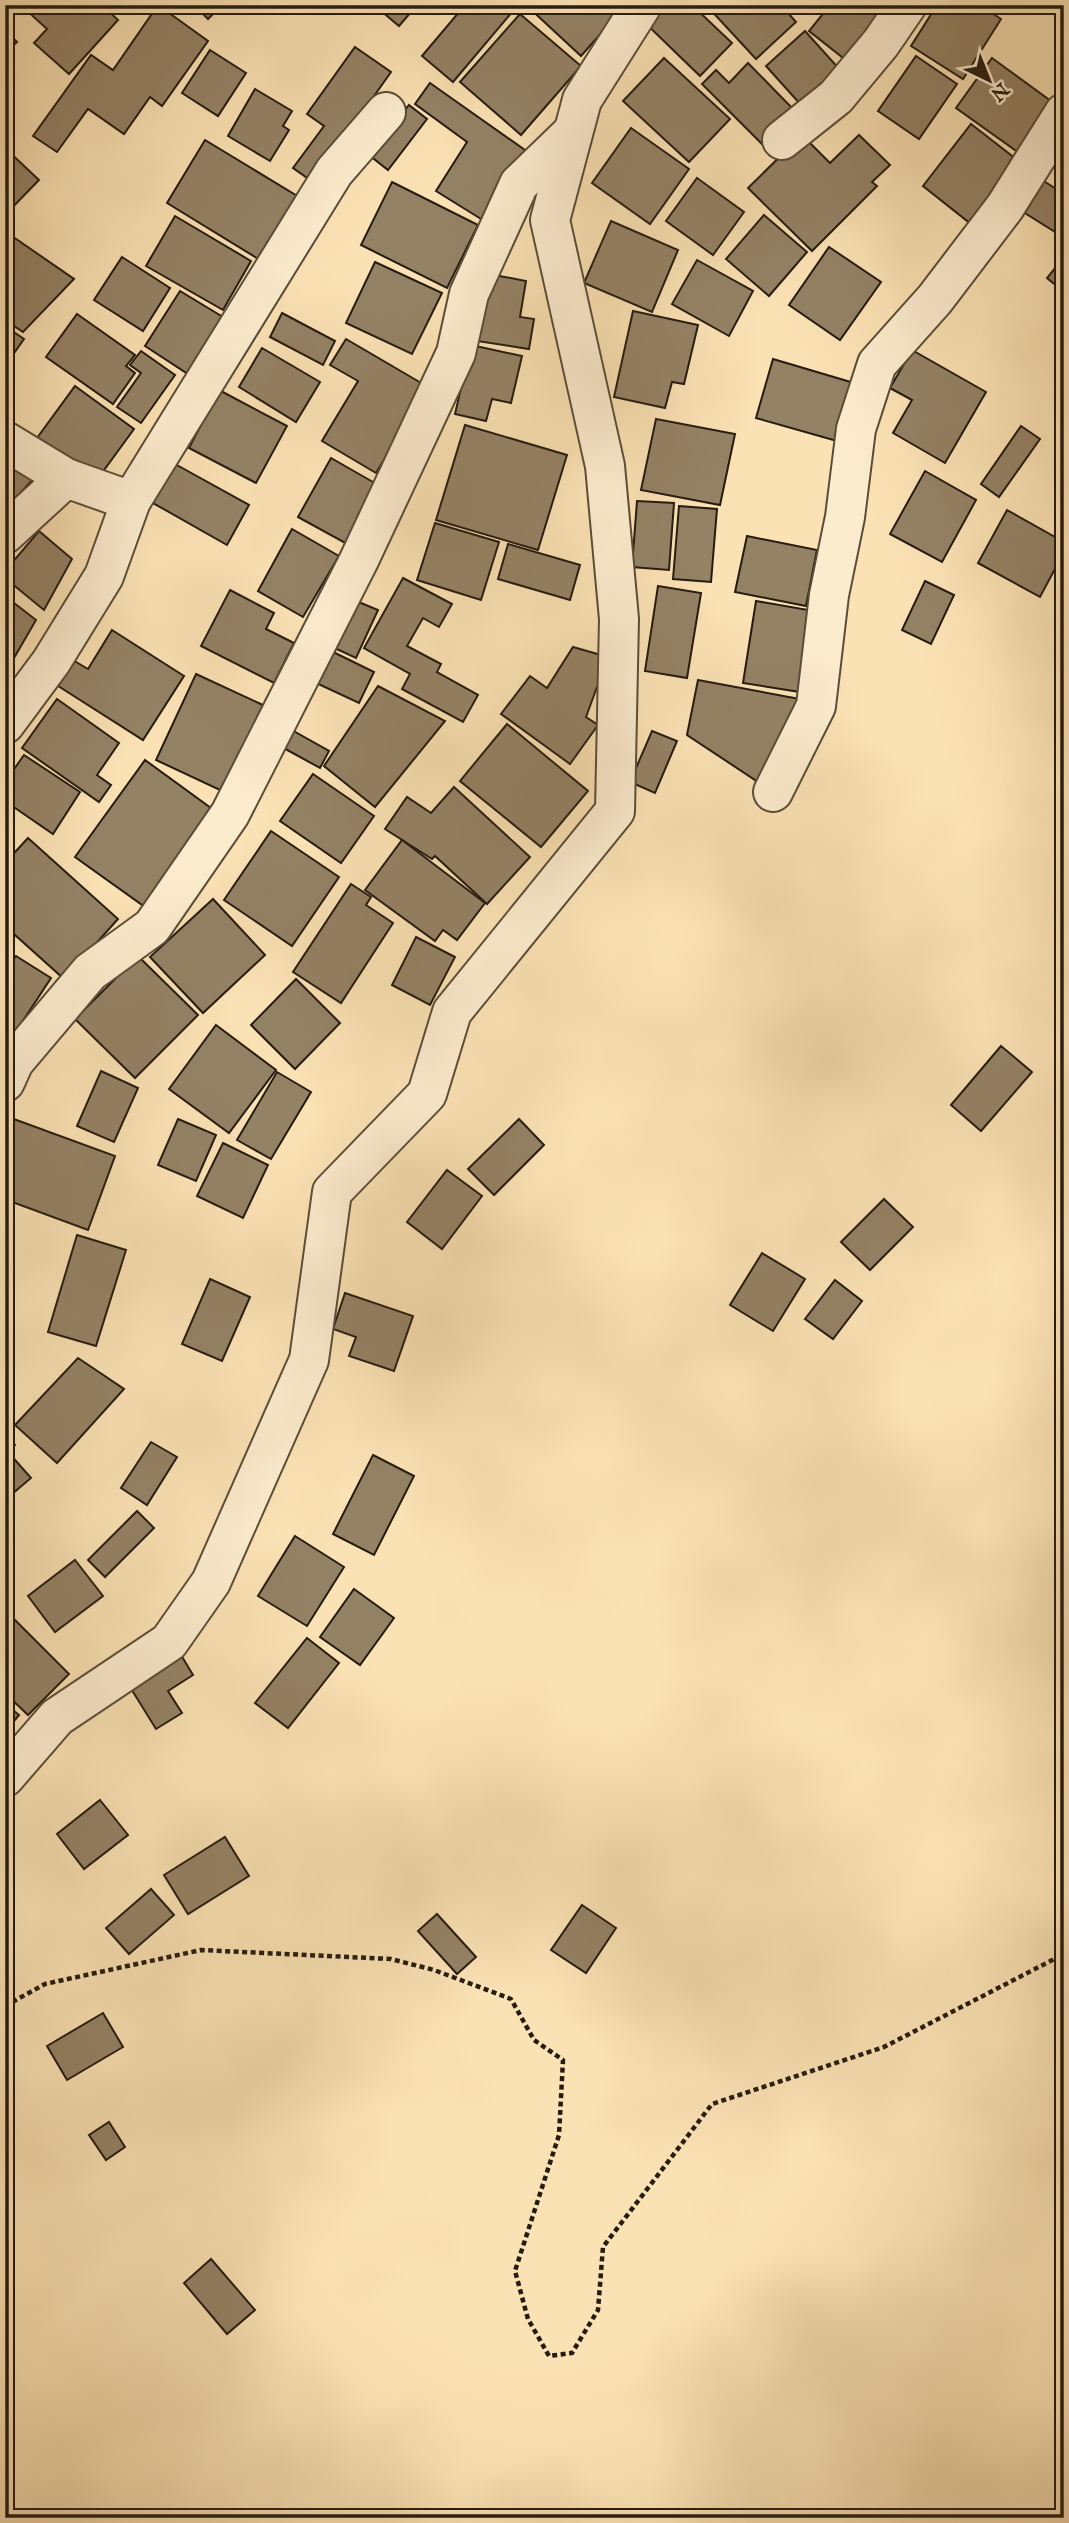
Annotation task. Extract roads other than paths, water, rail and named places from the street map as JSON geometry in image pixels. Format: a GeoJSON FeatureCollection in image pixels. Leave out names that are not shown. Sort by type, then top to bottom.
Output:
{"type":"FeatureCollection","features":[{"type":"Feature","properties":{"kind":"street"},"geometry":{"type":"LineString","coordinates":[[5,1777],[57,1717],[169,1642],[211,1582],[309,1360],[332,1192],[427,1094],[452,1012],[615,811],[619,619],[605,466],[550,220],[582,100],[642,5]]}},
{"type":"Feature","properties":{"kind":"street"},"geometry":{"type":"LineString","coordinates":[[782,140],[836,97],[881,43],[907,5]]}},
{"type":"Feature","properties":{"kind":"street"},"geometry":{"type":"LineString","coordinates":[[5,724],[51,662],[104,576],[131,501],[334,172],[386,111]]}},
{"type":"Feature","properties":{"kind":"street"},"geometry":{"type":"LineString","coordinates":[[773,792],[816,706],[856,429],[877,364],[935,299],[1005,207],[1064,113]]}},
{"type":"Feature","properties":{"kind":"street"},"geometry":{"type":"LineString","coordinates":[[5,1082],[14,1062],[90,972],[152,927],[230,814],[359,560],[456,353],[469,294],[519,184],[573,132]]}},
{"type":"Feature","properties":{"kind":"street"},"geometry":{"type":"LineString","coordinates":[[5,441],[66,478],[131,501]]}},
{"type":"Feature","properties":{"kind":"street"},"geometry":{"type":"LineString","coordinates":[[5,534],[66,478]]}}]}
